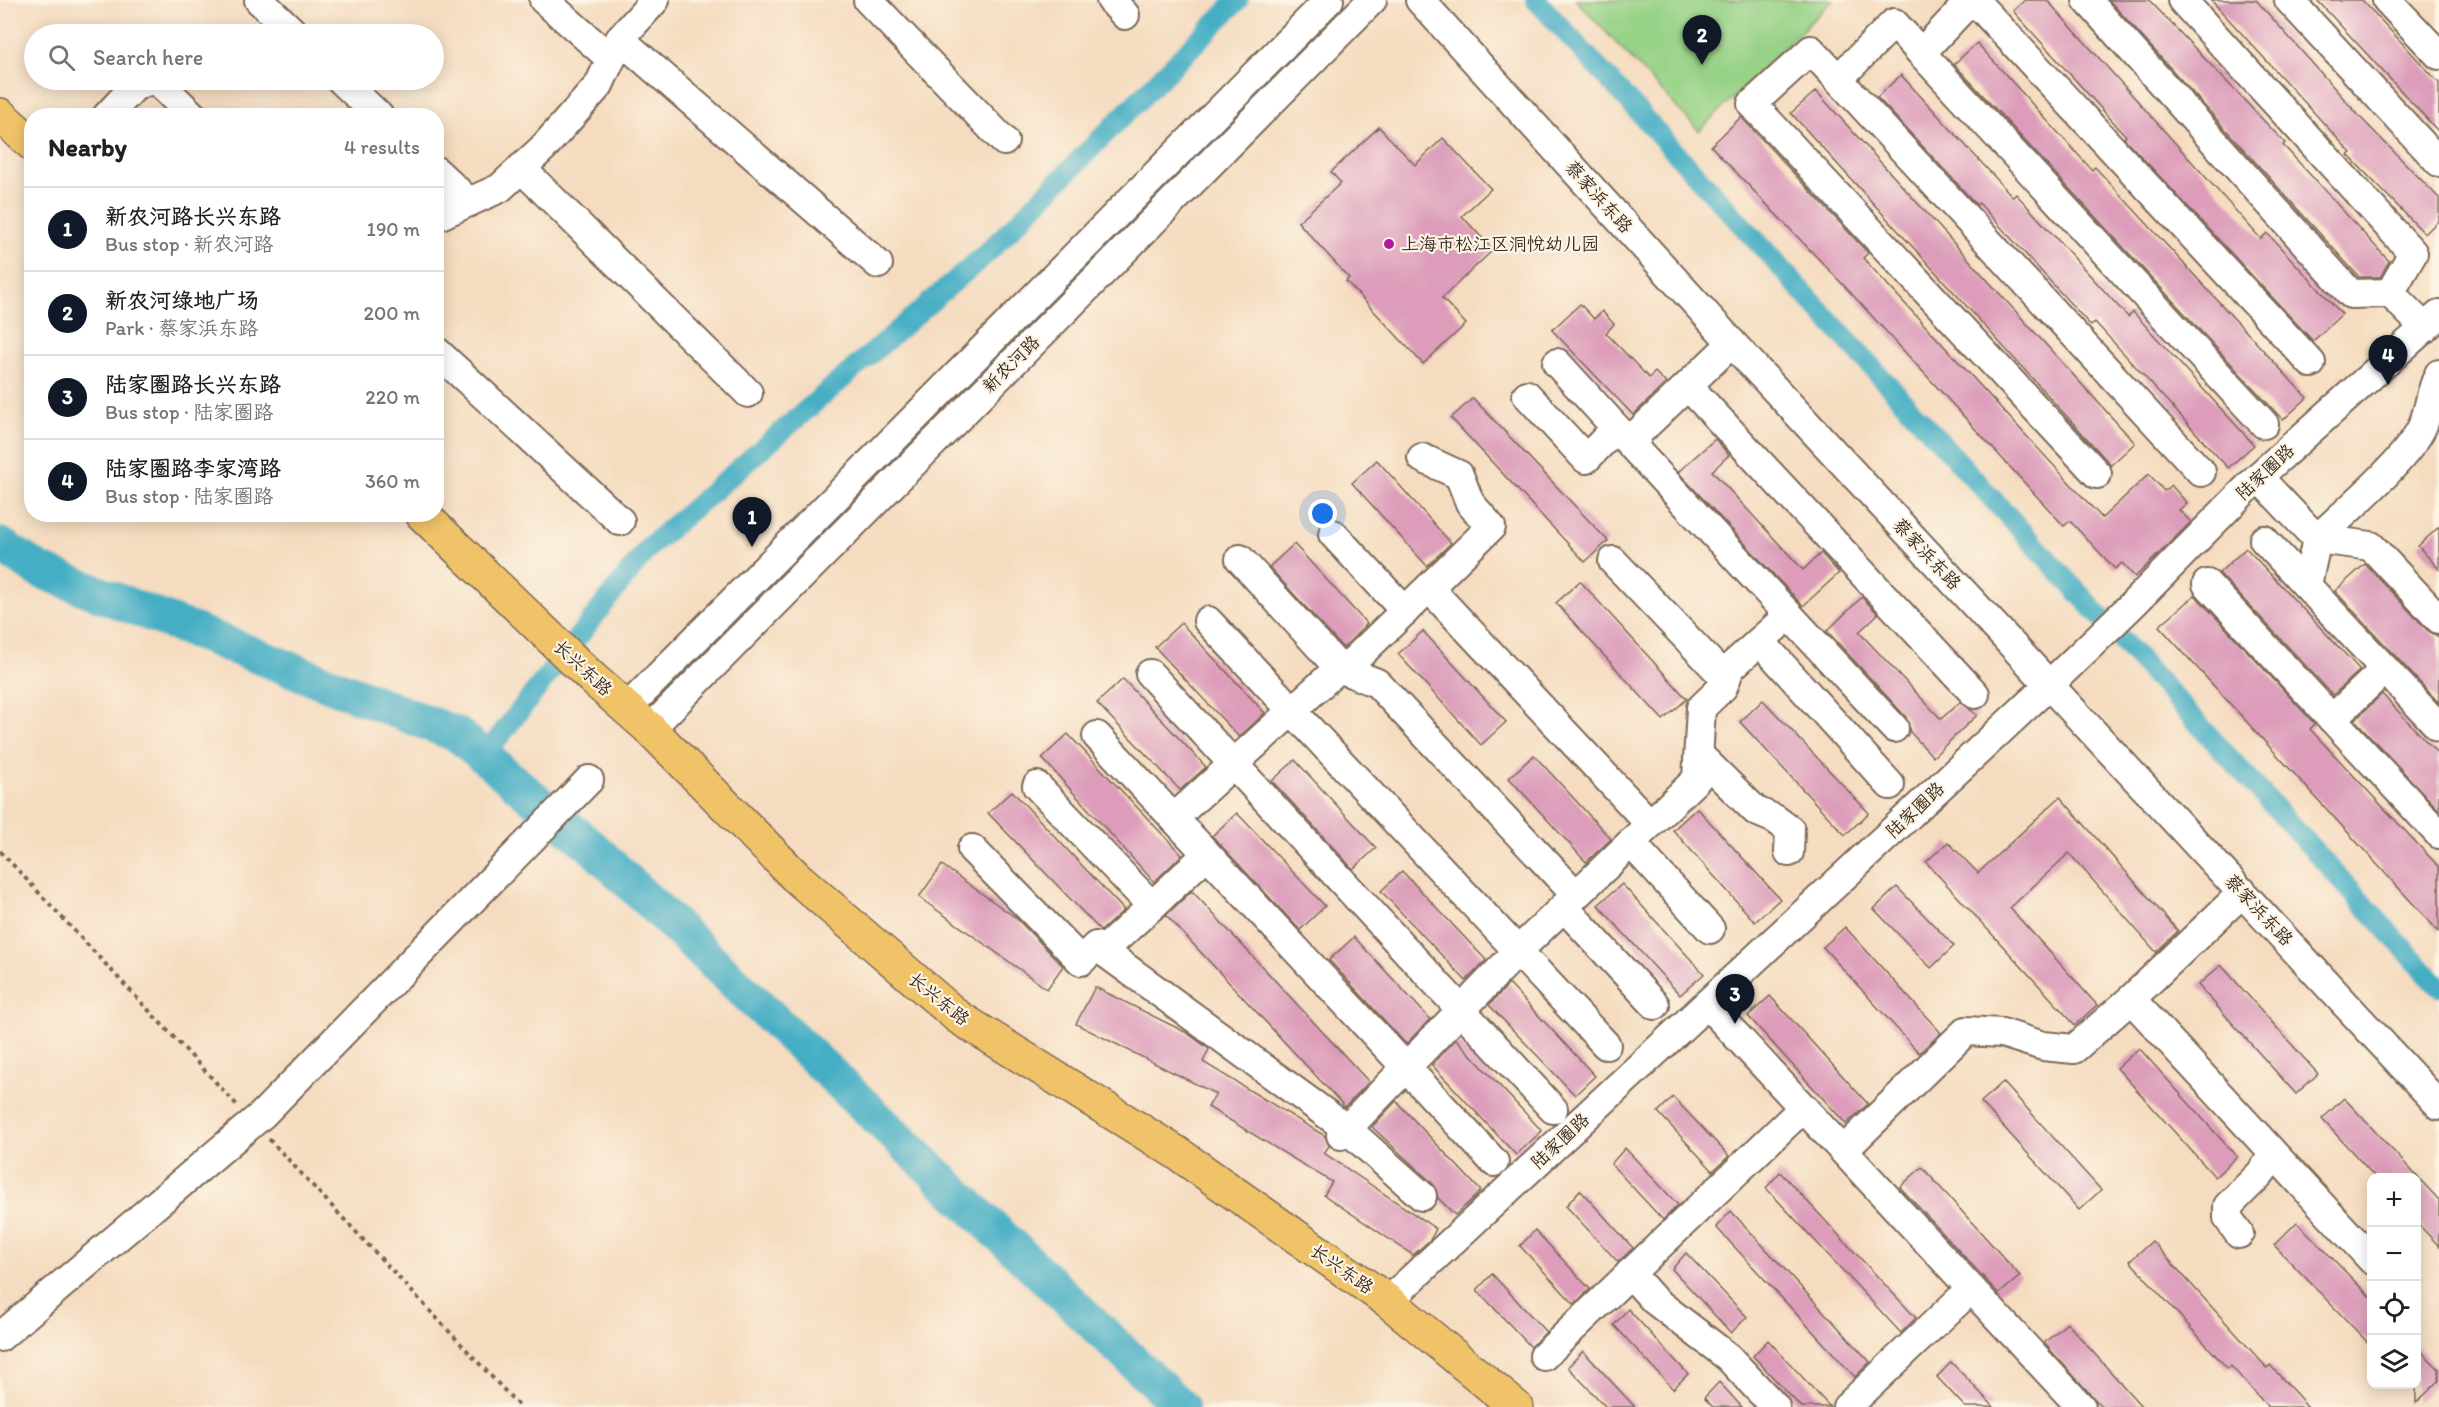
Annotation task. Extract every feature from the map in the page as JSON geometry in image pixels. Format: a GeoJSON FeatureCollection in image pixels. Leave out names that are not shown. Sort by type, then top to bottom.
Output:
{"type":"FeatureCollection","features":[{"type":"Feature","properties":{"kind":"main road"},"geometry":{"type":"LineString","coordinates":[[0,116],[24,137]]}},
{"type":"Feature","properties":{"kind":"main road","name":"长兴东路"},"geometry":{"type":"LineString","coordinates":[[430,522],[592,678],[639,718],[795,876],[958,1017],[1177,1153],[1388,1301],[1516,1407]]}},
{"type":"Feature","properties":{"kind":"street"},"geometry":{"type":"LineString","coordinates":[[259,0],[284,24]]}},
{"type":"Feature","properties":{"kind":"street"},"geometry":{"type":"LineString","coordinates":[[544,0],[616,49],[878,264]]}},
{"type":"Feature","properties":{"kind":"street"},"geometry":{"type":"LineString","coordinates":[[444,213],[500,188],[521,168],[599,85],[616,49],[655,0]]}},
{"type":"Feature","properties":{"kind":"street"},"geometry":{"type":"LineString","coordinates":[[868,0],[1004,141]]}},
{"type":"Feature","properties":{"kind":"street","name":"新农河路"},"geometry":{"type":"LineString","coordinates":[[639,718],[1329,0]]}},
{"type":"Feature","properties":{"kind":"street","name":"新农河路"},"geometry":{"type":"LineString","coordinates":[[639,718],[1372,0]]}},
{"type":"Feature","properties":{"kind":"street","name":"蔡家浜东路"},"geometry":{"type":"LineString","coordinates":[[1420,0],[1732,343],[2439,1105]]}},
{"type":"Feature","properties":{"kind":"street"},"geometry":{"type":"LineString","coordinates":[[1921,53],[1972,0],[2311,363]]}},
{"type":"Feature","properties":{"kind":"street"},"geometry":{"type":"LineString","coordinates":[[2087,0],[2351,294],[2390,293],[2432,321]]}},
{"type":"Feature","properties":{"kind":"street"},"geometry":{"type":"LineString","coordinates":[[2182,0],[2413,253],[2390,293]]}},
{"type":"Feature","properties":{"kind":"street"},"geometry":{"type":"LineString","coordinates":[[2289,0],[2439,162]]}},
{"type":"Feature","properties":{"kind":"street"},"geometry":{"type":"LineString","coordinates":[[2387,0],[2439,55]]}},
{"type":"Feature","properties":{"kind":"street"},"geometry":{"type":"LineString","coordinates":[[1838,79],[1894,23],[2264,424]]}},
{"type":"Feature","properties":{"kind":"street"},"geometry":{"type":"LineString","coordinates":[[2097,474],[1752,104],[1811,50],[2201,472]]}},
{"type":"Feature","properties":{"kind":"street"},"geometry":{"type":"LineString","coordinates":[[114,108],[131,90]]}},
{"type":"Feature","properties":{"kind":"street"},"geometry":{"type":"LineString","coordinates":[[166,90],[185,108]]}},
{"type":"Feature","properties":{"kind":"street"},"geometry":{"type":"LineString","coordinates":[[352,90],[371,108]]}},
{"type":"Feature","properties":{"kind":"street"},"geometry":{"type":"LineString","coordinates":[[521,168],[748,393]]}},
{"type":"Feature","properties":{"kind":"street"},"geometry":{"type":"LineString","coordinates":[[444,179],[469,202]]}},
{"type":"Feature","properties":{"kind":"street","name":"陆家圈路"},"geometry":{"type":"LineString","coordinates":[[1388,1301],[2049,685],[2133,604],[2258,477],[2432,321]]}},
{"type":"Feature","properties":{"kind":"street"},"geometry":{"type":"LineString","coordinates":[[1527,395],[1586,459],[1639,432],[1689,387],[1732,343]]}},
{"type":"Feature","properties":{"kind":"street"},"geometry":{"type":"LineString","coordinates":[[444,358],[620,521]]}},
{"type":"Feature","properties":{"kind":"street"},"geometry":{"type":"LineString","coordinates":[[1557,363],[1894,728]]}},
{"type":"Feature","properties":{"kind":"street"},"geometry":{"type":"LineString","coordinates":[[2307,585],[2317,539],[2430,431],[2433,384],[2439,374]]}},
{"type":"Feature","properties":{"kind":"street"},"geometry":{"type":"LineString","coordinates":[[1689,387],[1975,694]]}},
{"type":"Feature","properties":{"kind":"street"},"geometry":{"type":"LineString","coordinates":[[1174,818],[1292,710],[1342,669],[1491,527],[1470,503],[1459,475],[1422,458]]}},
{"type":"Feature","properties":{"kind":"street"},"geometry":{"type":"LineString","coordinates":[[2258,477],[2317,539],[2371,546],[2439,619]]}},
{"type":"Feature","properties":{"kind":"street"},"geometry":{"type":"LineString","coordinates":[[1333,534],[1405,611]]}},
{"type":"Feature","properties":{"kind":"street"},"geometry":{"type":"LineString","coordinates":[[2264,540],[2439,727]]}},
{"type":"Feature","properties":{"kind":"street"},"geometry":{"type":"LineString","coordinates":[[1240,558],[1342,669],[1377,683],[1570,901],[1655,1005]]}},
{"type":"Feature","properties":{"kind":"street"},"geometry":{"type":"LineString","coordinates":[[1613,561],[1726,678]]}},
{"type":"Feature","properties":{"kind":"street"},"geometry":{"type":"LineString","coordinates":[[2207,584],[2439,834]]}},
{"type":"Feature","properties":{"kind":"street"},"geometry":{"type":"LineString","coordinates":[[1429,588],[1640,834],[1710,929]]}},
{"type":"Feature","properties":{"kind":"street"},"geometry":{"type":"LineString","coordinates":[[1344,1132],[1519,951],[1698,779],[1701,708],[1723,687],[1730,668],[1790,615]]}},
{"type":"Feature","properties":{"kind":"street"},"geometry":{"type":"LineString","coordinates":[[1208,621],[1606,1044]]}},
{"type":"Feature","properties":{"kind":"street"},"geometry":{"type":"LineString","coordinates":[[1760,641],[1890,785]]}},
{"type":"Feature","properties":{"kind":"street"},"geometry":{"type":"LineString","coordinates":[[2332,719],[2385,669]]}},
{"type":"Feature","properties":{"kind":"street"},"geometry":{"type":"LineString","coordinates":[[1150,674],[1554,1109]]}},
{"type":"Feature","properties":{"kind":"street"},"geometry":{"type":"LineString","coordinates":[[1097,736],[1494,1162]]}},
{"type":"Feature","properties":{"kind":"street"},"geometry":{"type":"LineString","coordinates":[[1699,755],[1756,811],[1775,819],[1790,830],[1789,852]]}},
{"type":"Feature","properties":{"kind":"street"},"geometry":{"type":"LineString","coordinates":[[0,1337],[263,1114],[493,881],[589,780]]}},
{"type":"Feature","properties":{"kind":"street"},"geometry":{"type":"LineString","coordinates":[[1037,786],[1152,906]]}},
{"type":"Feature","properties":{"kind":"street"},"geometry":{"type":"LineString","coordinates":[[972,849],[1081,961],[1096,946],[1344,1132],[1422,1196]]}},
{"type":"Feature","properties":{"kind":"street"},"geometry":{"type":"LineString","coordinates":[[1103,951],[1207,854]]}},
{"type":"Feature","properties":{"kind":"street"},"geometry":{"type":"LineString","coordinates":[[1844,1150],[1966,1031],[2002,1033],[2043,1046],[2074,1050],[2243,892]]}},
{"type":"Feature","properties":{"kind":"street"},"geometry":{"type":"LineString","coordinates":[[2131,999],[2367,1255]]}},
{"type":"Feature","properties":{"kind":"street"},"geometry":{"type":"LineString","coordinates":[[1707,1004],[2080,1407]]}},
{"type":"Feature","properties":{"kind":"street"},"geometry":{"type":"LineString","coordinates":[[1544,1356],[1803,1108]]}},
{"type":"Feature","properties":{"kind":"street"},"geometry":{"type":"LineString","coordinates":[[2239,1234],[2228,1218],[2228,1206],[2260,1174],[2274,1155]]}},
{"type":"Feature","properties":{"kind":"street"},"geometry":{"type":"LineString","coordinates":[[1630,1273],[1654,1300],[1728,1357],[1775,1407]]}},
{"type":"Feature","properties":{"kind":"street"},"geometry":{"type":"LineString","coordinates":[[1846,1407],[1971,1289]]}},
{"type":"Feature","properties":{"kind":"green space"},"geometry":{"type":"Polygon","coordinates":[[[1576,0],[1833,0],[1699,131],[1576,0]]]}},
{"type":"Feature","properties":{"kind":"building"},"geometry":{"type":"Polygon","coordinates":[[[2025,0],[2047,0],[2261,239],[2267,233],[2342,314],[2313,341],[2124,138],[2126,136],[2013,11],[2025,0]]]}},
{"type":"Feature","properties":{"kind":"building"},"geometry":{"type":"Polygon","coordinates":[[[2109,0],[2149,0],[2285,143],[2283,145],[2389,261],[2380,277],[2359,277],[2109,0]]]}},
{"type":"Feature","properties":{"kind":"building"},"geometry":{"type":"Polygon","coordinates":[[[2211,0],[2256,0],[2361,118],[2439,198],[2439,220],[2425,234],[2348,155],[2351,153],[2211,0]]]}},
{"type":"Feature","properties":{"kind":"building"},"geometry":{"type":"Polygon","coordinates":[[[2317,0],[2362,0],[2431,74],[2439,83],[2439,132],[2317,0]]]}},
{"type":"Feature","properties":{"kind":"building"},"geometry":{"type":"Polygon","coordinates":[[[1977,43],[2092,170],[2095,167],[2307,398],[2283,420],[1954,64],[1977,43]]]}},
{"type":"Feature","properties":{"kind":"building"},"geometry":{"type":"Polygon","coordinates":[[[1901,75],[2013,197],[2016,194],[2128,317],[2133,312],[2254,445],[2228,468],[2095,322],[2091,326],[1979,203],[1977,205],[1877,97],[1901,75]]]}},
{"type":"Feature","properties":{"kind":"building"},"geometry":{"type":"Polygon","coordinates":[[[1816,91],[2135,443],[2111,465],[1791,113],[1816,91]]]}},
{"type":"Feature","properties":{"kind":"building"},"geometry":{"type":"Polygon","coordinates":[[[1741,117],[1868,253],[1863,258],[2102,518],[2149,474],[2164,491],[2171,485],[2187,503],[2179,510],[2191,522],[2135,577],[2122,563],[2115,569],[2070,521],[2064,526],[1850,292],[1711,146],[1741,117]]]}},
{"type":"Feature","properties":{"kind":"building"},"geometry":{"type":"Polygon","coordinates":[[[1379,127],[1415,165],[1443,138],[1491,189],[1462,216],[1493,250],[1442,298],[1466,324],[1423,364],[1346,281],[1349,278],[1298,222],[1341,183],[1331,172],[1379,127]]]}},
{"type":"Feature","properties":{"kind":"building"},"geometry":{"type":"Polygon","coordinates":[[[1580,304],[1594,319],[1602,311],[1614,324],[1606,333],[1649,378],[1655,372],[1666,383],[1633,415],[1552,330],[1580,304]]]}},
{"type":"Feature","properties":{"kind":"building"},"geometry":{"type":"Polygon","coordinates":[[[1473,398],[1608,541],[1585,562],[1451,418],[1473,398]]]}},
{"type":"Feature","properties":{"kind":"building"},"geometry":{"type":"Polygon","coordinates":[[[1715,439],[1729,455],[1712,471],[1803,570],[1821,553],[1839,573],[1803,606],[1678,472],[1715,439]]]}},
{"type":"Feature","properties":{"kind":"building"},"geometry":{"type":"Polygon","coordinates":[[[1377,460],[1451,543],[1427,566],[1352,483],[1377,460]]]}},
{"type":"Feature","properties":{"kind":"building"},"geometry":{"type":"Polygon","coordinates":[[[2439,527],[2439,569],[2418,546],[2439,527]]]}},
{"type":"Feature","properties":{"kind":"building"},"geometry":{"type":"Polygon","coordinates":[[[1294,544],[1367,624],[1343,648],[1269,567],[1294,544]]]}},
{"type":"Feature","properties":{"kind":"building"},"geometry":{"type":"Polygon","coordinates":[[[2246,548],[2360,670],[2333,695],[2219,573],[2246,548]]]}},
{"type":"Feature","properties":{"kind":"building"},"geometry":{"type":"Polygon","coordinates":[[[2365,564],[2427,630],[2439,637],[2439,703],[2335,591],[2365,564]]]}},
{"type":"Feature","properties":{"kind":"building"},"geometry":{"type":"Polygon","coordinates":[[[1580,581],[1687,699],[1663,720],[1556,603],[1580,581]]]}},
{"type":"Feature","properties":{"kind":"building"},"geometry":{"type":"Polygon","coordinates":[[[2195,595],[2315,724],[2310,729],[2439,867],[2439,932],[2159,626],[2195,595]]]}},
{"type":"Feature","properties":{"kind":"building"},"geometry":{"type":"Polygon","coordinates":[[[1862,597],[1878,614],[1859,632],[1941,719],[1960,702],[1977,715],[1933,757],[1910,732],[1906,717],[1827,631],[1862,597]]]}},
{"type":"Feature","properties":{"kind":"building"},"geometry":{"type":"Polygon","coordinates":[[[1181,623],[1265,713],[1239,737],[1155,647],[1181,623]]]}},
{"type":"Feature","properties":{"kind":"building"},"geometry":{"type":"Polygon","coordinates":[[[1423,631],[1506,722],[1481,745],[1398,654],[1423,631]]]}},
{"type":"Feature","properties":{"kind":"building"},"geometry":{"type":"Polygon","coordinates":[[[1123,679],[1206,767],[1180,790],[1097,703],[1123,679]]]}},
{"type":"Feature","properties":{"kind":"building"},"geometry":{"type":"Polygon","coordinates":[[[2382,694],[2439,755],[2439,810],[2355,720],[2382,694]]]}},
{"type":"Feature","properties":{"kind":"building"},"geometry":{"type":"Polygon","coordinates":[[[1763,700],[1869,813],[1845,835],[1740,722],[1763,700]]]}},
{"type":"Feature","properties":{"kind":"building"},"geometry":{"type":"Polygon","coordinates":[[[1068,734],[1182,855],[1154,882],[1042,758],[1068,734]]]}},
{"type":"Feature","properties":{"kind":"building"},"geometry":{"type":"Polygon","coordinates":[[[1534,755],[1611,839],[1586,862],[1509,778],[1534,755]]]}},
{"type":"Feature","properties":{"kind":"building"},"geometry":{"type":"Polygon","coordinates":[[[1295,760],[1376,848],[1353,869],[1272,781],[1295,760]]]}},
{"type":"Feature","properties":{"kind":"building"},"geometry":{"type":"Polygon","coordinates":[[[1012,791],[1124,910],[1101,931],[988,813],[1012,791]]]}},
{"type":"Feature","properties":{"kind":"building"},"geometry":{"type":"Polygon","coordinates":[[[2060,797],[2178,931],[2156,952],[2069,853],[2010,908],[2097,1005],[2075,1025],[1926,862],[1948,842],[1978,873],[2060,797]]]}},
{"type":"Feature","properties":{"kind":"building"},"geometry":{"type":"Polygon","coordinates":[[[1697,808],[1780,899],[1755,922],[1673,830],[1697,808]]]}},
{"type":"Feature","properties":{"kind":"building"},"geometry":{"type":"Polygon","coordinates":[[[1237,813],[1325,906],[1300,930],[1212,836],[1237,813]]]}},
{"type":"Feature","properties":{"kind":"building"},"geometry":{"type":"Polygon","coordinates":[[[942,865],[1016,918],[1063,966],[1047,989],[919,897],[942,865]]]}},
{"type":"Feature","properties":{"kind":"building"},"geometry":{"type":"Polygon","coordinates":[[[1402,871],[1486,960],[1466,981],[1381,891],[1402,871]]]}},
{"type":"Feature","properties":{"kind":"building"},"geometry":{"type":"Polygon","coordinates":[[[1622,884],[1704,974],[1680,995],[1598,905],[1622,884]]]}},
{"type":"Feature","properties":{"kind":"building"},"geometry":{"type":"Polygon","coordinates":[[[1897,887],[1954,946],[1931,968],[1874,909],[1897,887]]]}},
{"type":"Feature","properties":{"kind":"building"},"geometry":{"type":"Polygon","coordinates":[[[1192,891],[1369,1082],[1345,1107],[1166,915],[1192,891]]]}},
{"type":"Feature","properties":{"kind":"building"},"geometry":{"type":"Polygon","coordinates":[[[1845,927],[1941,1033],[1919,1053],[1823,947],[1845,927]]]}},
{"type":"Feature","properties":{"kind":"building"},"geometry":{"type":"Polygon","coordinates":[[[1354,937],[1430,1019],[1406,1044],[1329,960],[1354,937]]]}},
{"type":"Feature","properties":{"kind":"building"},"geometry":{"type":"Polygon","coordinates":[[[2221,965],[2318,1074],[2296,1094],[2198,985],[2221,965]]]}},
{"type":"Feature","properties":{"kind":"building"},"geometry":{"type":"Polygon","coordinates":[[[1509,984],[1595,1076],[1575,1095],[1489,1005],[1509,984]]]}},
{"type":"Feature","properties":{"kind":"building"},"geometry":{"type":"Polygon","coordinates":[[[1095,987],[1187,1033],[1209,1049],[1203,1062],[1325,1136],[1329,1146],[1324,1153],[1436,1229],[1430,1240],[1413,1255],[1324,1195],[1332,1182],[1208,1107],[1216,1094],[1076,1024],[1095,987]]]}},
{"type":"Feature","properties":{"kind":"building"},"geometry":{"type":"Polygon","coordinates":[[[1770,996],[1868,1104],[1846,1124],[1748,1016],[1770,996]]]}},
{"type":"Feature","properties":{"kind":"building"},"geometry":{"type":"Polygon","coordinates":[[[1456,1039],[1542,1131],[1516,1155],[1432,1065],[1456,1039]]]}},
{"type":"Feature","properties":{"kind":"building"},"geometry":{"type":"Polygon","coordinates":[[[2139,1048],[2237,1157],[2215,1177],[2117,1068],[2139,1048]]]}},
{"type":"Feature","properties":{"kind":"building"},"geometry":{"type":"Polygon","coordinates":[[[2003,1082],[2101,1190],[2079,1210],[1981,1102],[2003,1082]]]}},
{"type":"Feature","properties":{"kind":"building"},"geometry":{"type":"Polygon","coordinates":[[[1673,1097],[1729,1156],[1713,1171],[1658,1112],[1673,1097]]]}},
{"type":"Feature","properties":{"kind":"building"},"geometry":{"type":"Polygon","coordinates":[[[2344,1098],[2414,1173],[2371,1173],[2322,1119],[2344,1098]]]}},
{"type":"Feature","properties":{"kind":"building"},"geometry":{"type":"Polygon","coordinates":[[[1396,1101],[1481,1191],[1455,1215],[1438,1198],[1433,1184],[1372,1127],[1396,1101]]]}},
{"type":"Feature","properties":{"kind":"building"},"geometry":{"type":"Polygon","coordinates":[[[1625,1148],[1678,1205],[1663,1220],[1611,1164],[1625,1148]]]}},
{"type":"Feature","properties":{"kind":"building"},"geometry":{"type":"Polygon","coordinates":[[[1922,1167],[2020,1276],[1999,1294],[1900,1187],[1922,1167]]]}},
{"type":"Feature","properties":{"kind":"building"},"geometry":{"type":"Polygon","coordinates":[[[1780,1172],[1916,1318],[1901,1333],[1766,1188],[1780,1172]]]}},
{"type":"Feature","properties":{"kind":"building"},"geometry":{"type":"Polygon","coordinates":[[[2421,1181],[2439,1200],[2439,1246],[2421,1227],[2421,1181]]]}},
{"type":"Feature","properties":{"kind":"building"},"geometry":{"type":"Polygon","coordinates":[[[1580,1190],[1633,1248],[1618,1262],[1566,1206],[1580,1190]]]}},
{"type":"Feature","properties":{"kind":"building"},"geometry":{"type":"Polygon","coordinates":[[[1731,1211],[1870,1362],[1855,1377],[1716,1227],[1731,1211]]]}},
{"type":"Feature","properties":{"kind":"building"},"geometry":{"type":"Polygon","coordinates":[[[2297,1222],[2367,1294],[2367,1342],[2274,1245],[2297,1222]]]}},
{"type":"Feature","properties":{"kind":"building"},"geometry":{"type":"Polygon","coordinates":[[[1535,1230],[1590,1289],[1574,1304],[1520,1246],[1535,1230]]]}},
{"type":"Feature","properties":{"kind":"building"},"geometry":{"type":"Polygon","coordinates":[[[2152,1241],[2267,1368],[2270,1365],[2308,1407],[2268,1407],[2231,1366],[2228,1369],[2130,1261],[2152,1241]]]}},
{"type":"Feature","properties":{"kind":"building"},"geometry":{"type":"Polygon","coordinates":[[[1686,1253],[1747,1317],[1731,1333],[1672,1269],[1686,1253]]]}},
{"type":"Feature","properties":{"kind":"building"},"geometry":{"type":"Polygon","coordinates":[[[1492,1274],[1546,1332],[1531,1347],[1477,1290],[1492,1274]]]}},
{"type":"Feature","properties":{"kind":"building"},"geometry":{"type":"Polygon","coordinates":[[[1628,1309],[1688,1374],[1673,1389],[1614,1325],[1628,1309]]]}},
{"type":"Feature","properties":{"kind":"building"},"geometry":{"type":"Polygon","coordinates":[[[2067,1323],[2142,1407],[2102,1407],[2044,1343],[2067,1323]]]}},
{"type":"Feature","properties":{"kind":"building"},"geometry":{"type":"Polygon","coordinates":[[[1768,1340],[1830,1407],[1801,1407],[1753,1356],[1768,1340]]]}},
{"type":"Feature","properties":{"kind":"building"},"geometry":{"type":"Polygon","coordinates":[[[1583,1351],[1635,1407],[1606,1407],[1568,1367],[1583,1351]]]}},
{"type":"Feature","properties":{"kind":"building"},"geometry":{"type":"Polygon","coordinates":[[[2421,1351],[2439,1369],[2439,1381],[2416,1403],[2416,1389],[2421,1389],[2421,1351]]]}},
{"type":"Feature","properties":{"kind":"building"},"geometry":{"type":"Polygon","coordinates":[[[1951,1362],[1994,1407],[1965,1407],[1937,1377],[1951,1362]]]}},
{"type":"Feature","properties":{"kind":"building"},"geometry":{"type":"Polygon","coordinates":[[[1719,1382],[1742,1407],[1713,1407],[1704,1398],[1719,1382]]]}},
{"type":"Feature","properties":{"kind":"waterway"},"geometry":{"type":"LineString","coordinates":[[484,756],[650,546],[988,252],[1238,0]]}},
{"type":"Feature","properties":{"kind":"waterway"},"geometry":{"type":"LineString","coordinates":[[1536,0],[2439,987]]}},
{"type":"Feature","properties":{"kind":"waterway"},"geometry":{"type":"LineString","coordinates":[[0,545],[39,570],[458,735],[591,846],[1181,1407]]}},
{"type":"Feature","properties":{"kind":"place","name":"新农河绿地广场"},"geometry":{"type":"Point","coordinates":[1702,65]}},
{"type":"Feature","properties":{"kind":"place","name":"上海市松江区洞悦幼儿园"},"geometry":{"type":"Point","coordinates":[1389,244]}},
{"type":"Feature","properties":{"kind":"place","name":"陆家圈路李家湾路"},"geometry":{"type":"Point","coordinates":[2388,385]}},
{"type":"Feature","properties":{"kind":"place","name":"新农河路长兴东路"},"geometry":{"type":"Point","coordinates":[752,547]}},
{"type":"Feature","properties":{"kind":"place","name":"陆家圈路长兴东路"},"geometry":{"type":"Point","coordinates":[1735,1024]}}]}
